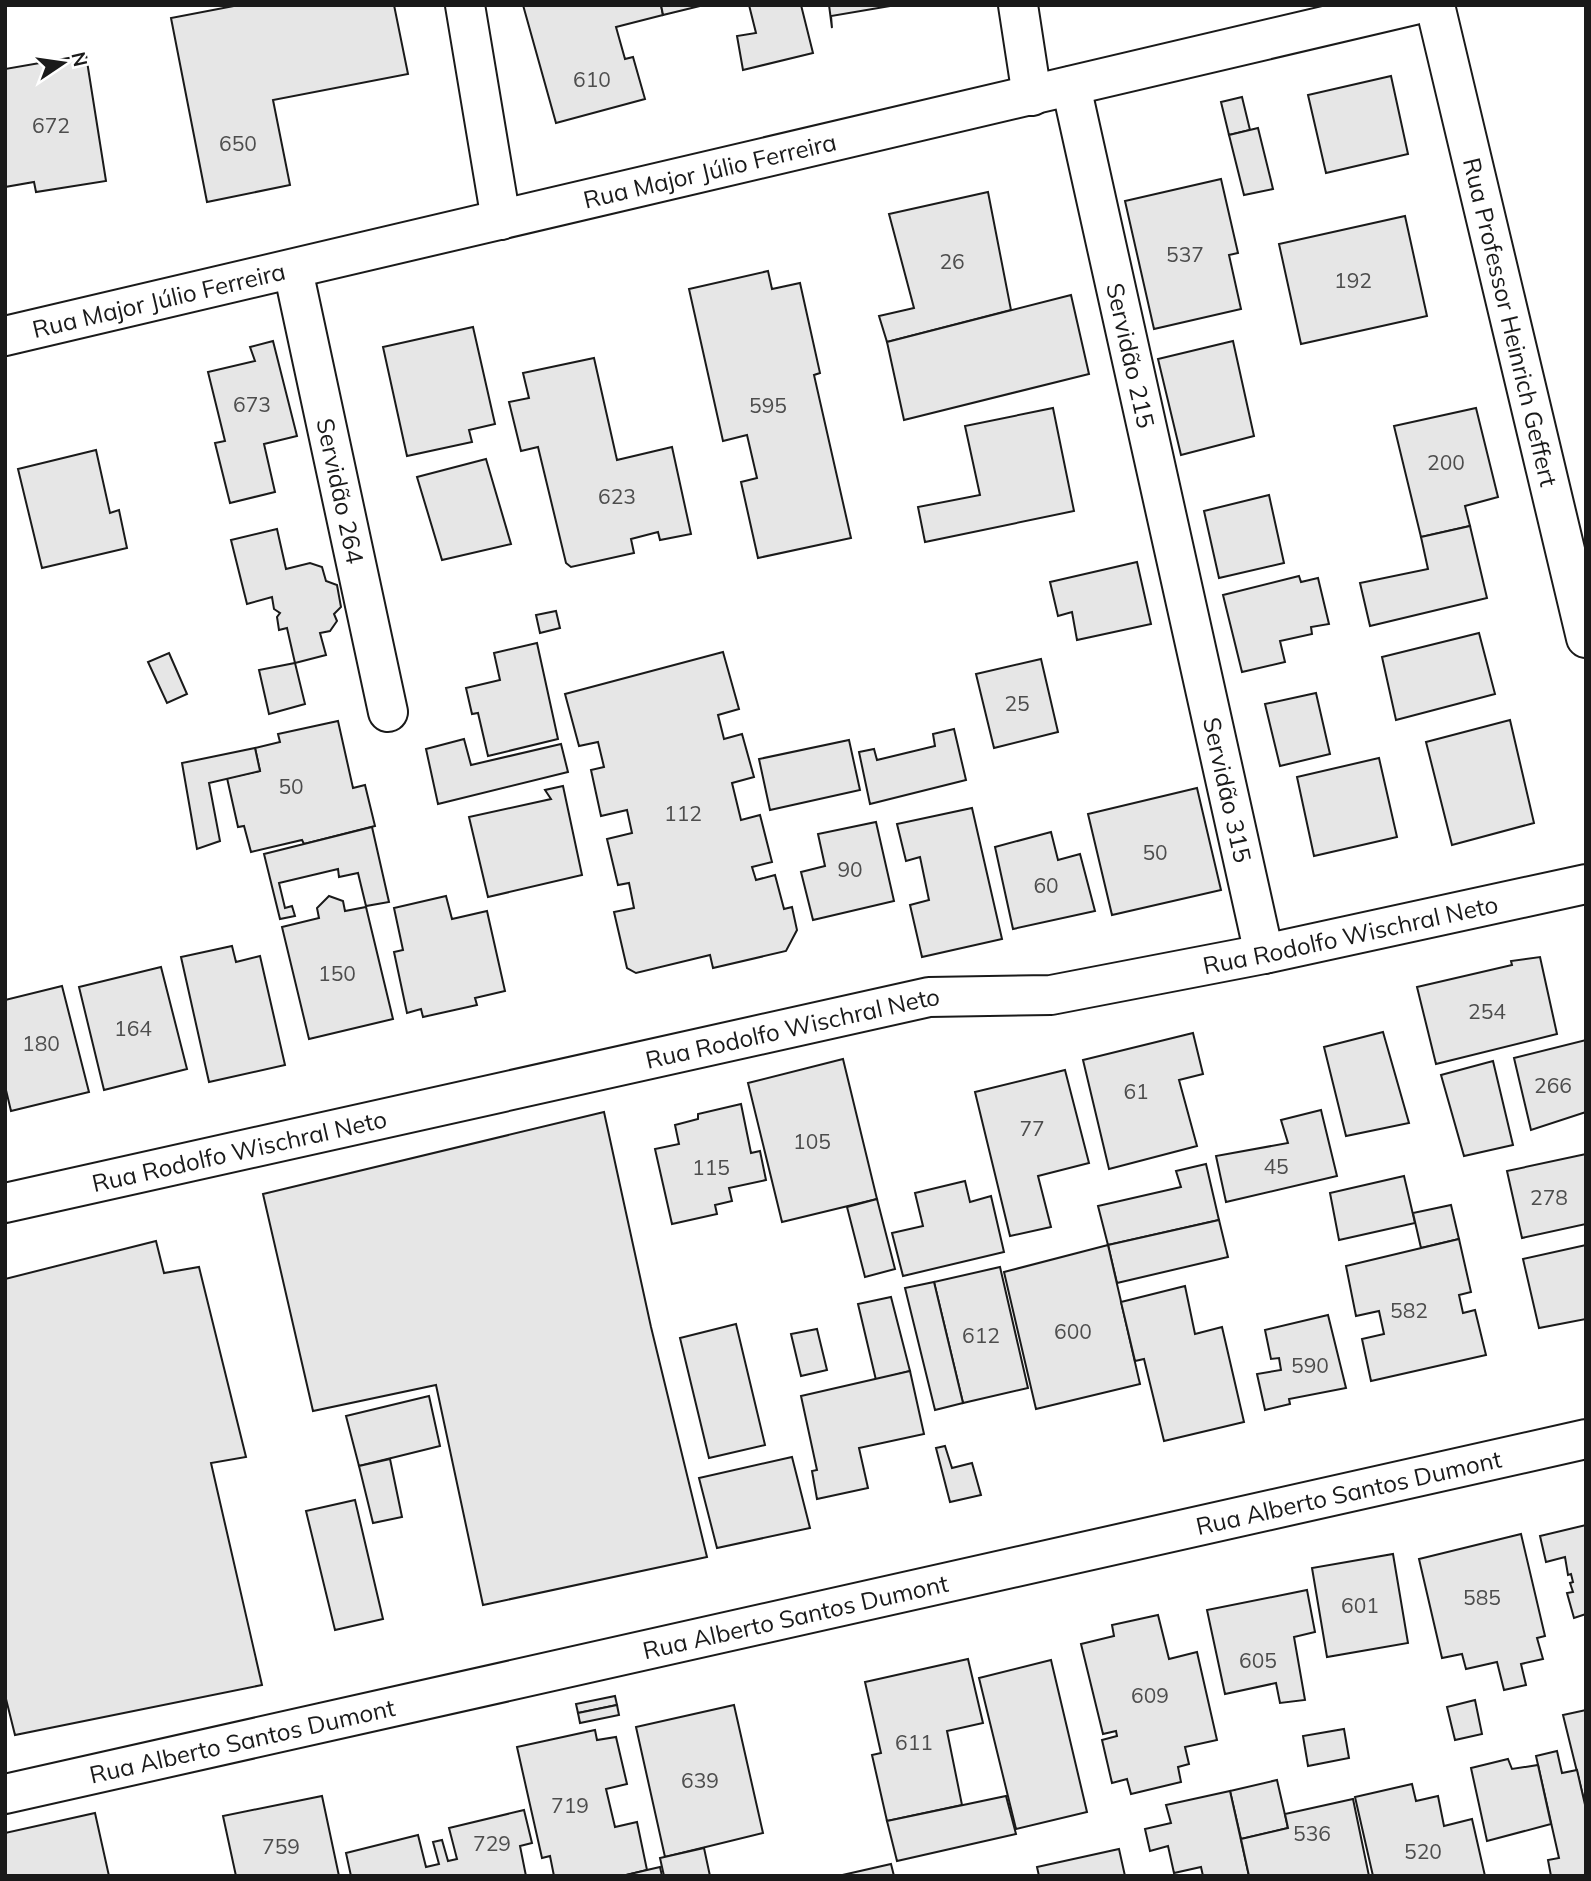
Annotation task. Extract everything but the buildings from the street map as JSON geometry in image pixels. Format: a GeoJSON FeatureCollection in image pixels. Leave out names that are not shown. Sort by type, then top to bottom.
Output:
{"type":"FeatureCollection","features":[{"type":"Feature","properties":{"kind":"street"},"geometry":{"type":"LineString","coordinates":[[465,5],[501,220]]}},
{"type":"Feature","properties":{"kind":"street"},"geometry":{"type":"LineString","coordinates":[[1018,5],[1032,96]]}},
{"type":"Feature","properties":{"kind":"street","name":"Rua Major Júlio Ferreira"},"geometry":{"type":"LineString","coordinates":[[5,336],[1414,5]]}},
{"type":"Feature","properties":{"kind":"street","name":"Rua Professor Heinrich Geffert"},"geometry":{"type":"LineString","coordinates":[[1435,5],[1586,638]]}},
{"type":"Feature","properties":{"kind":"street","name":"Servidão 215"},"geometry":{"type":"LineString","coordinates":[[1071,86],[1191,627]]}},
{"type":"Feature","properties":{"kind":"street","name":"Servidão 264"},"geometry":{"type":"LineString","coordinates":[[293,270],[388,712]]}},
{"type":"Feature","properties":{"kind":"street","name":"Servidão 315"},"geometry":{"type":"LineString","coordinates":[[1191,627],[1264,954]]}},
{"type":"Feature","properties":{"kind":"street","name":"Rua Rodolfo Wischral Neto"},"geometry":{"type":"LineString","coordinates":[[5,1203],[929,997],[1051,995],[1264,954],[1586,884]]}},
{"type":"Feature","properties":{"kind":"street","name":"Rua Alberto Santos Dumont"},"geometry":{"type":"LineString","coordinates":[[5,1794],[1586,1439]]}}]}
